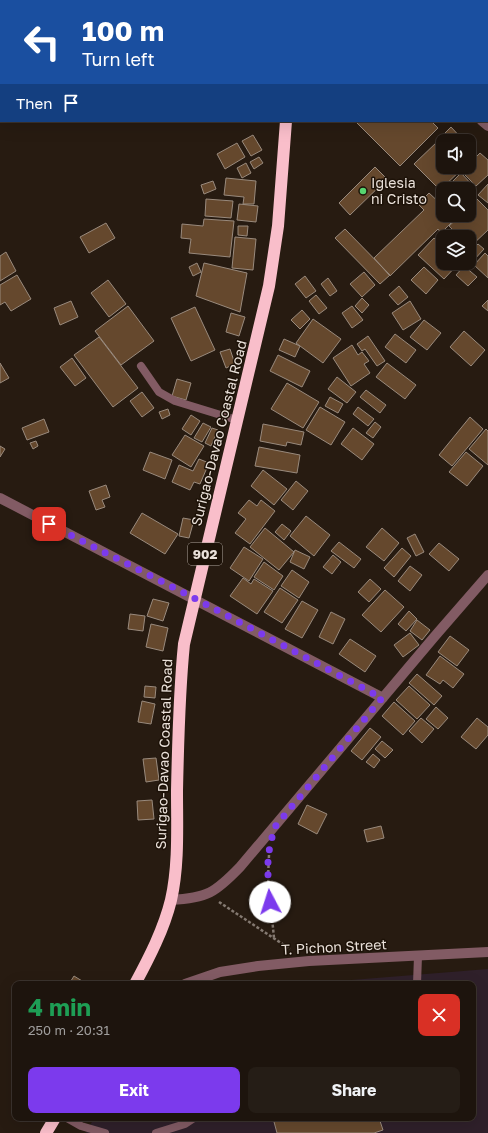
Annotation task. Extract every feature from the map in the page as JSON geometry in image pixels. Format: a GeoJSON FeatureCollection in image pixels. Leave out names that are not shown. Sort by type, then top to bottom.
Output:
{"type":"FeatureCollection","features":[{"type":"Feature","properties":{"kind":"highway","name":"Surigao-Davao Coastal Road"},"geometry":{"type":"LineString","coordinates":[[136,981],[158,936],[171,900],[175,872],[177,836],[179,690],[184,644],[269,286],[278,226],[286,122]]}},
{"type":"Feature","properties":{"kind":"highway"},"geometry":{"type":"LineString","coordinates":[[46,1133],[53,1121]]}},
{"type":"Feature","properties":{"kind":"street"},"geometry":{"type":"LineString","coordinates":[[0,498],[194,598],[382,698]]}},
{"type":"Feature","properties":{"kind":"street"},"geometry":{"type":"LineString","coordinates":[[171,900],[195,899],[208,894],[224,884],[274,828],[382,698],[488,575]]}},
{"type":"Feature","properties":{"kind":"street","name":"T. Pichon Street"},"geometry":{"type":"LineString","coordinates":[[194,981],[220,972],[258,966],[309,961],[488,952]]}},
{"type":"Feature","properties":{"kind":"lane"},"geometry":{"type":"LineString","coordinates":[[141,366],[159,392],[175,401],[237,420]]}},
{"type":"Feature","properties":{"kind":"lane"},"geometry":{"type":"LineString","coordinates":[[417,981],[418,956]]}},
{"type":"Feature","properties":{"kind":"lane"},"geometry":{"type":"LineString","coordinates":[[72,1121],[81,1126],[105,1133]]}},
{"type":"Feature","properties":{"kind":"lane"},"geometry":{"type":"LineString","coordinates":[[156,1133],[186,1124],[190,1121]]}},
{"type":"Feature","properties":{"kind":"path"},"geometry":{"type":"LineString","coordinates":[[274,828],[268,856],[268,878],[274,938]]}},
{"type":"Feature","properties":{"kind":"path"},"geometry":{"type":"LineString","coordinates":[[208,894],[309,961]]}},
{"type":"Feature","properties":{"kind":"shaded area"},"geometry":{"type":"Polygon","coordinates":[[[488,969],[488,1133],[86,1133],[92,1121],[476,1121],[476,981],[339,981],[488,969]]]}},
{"type":"Feature","properties":{"kind":"building"},"geometry":{"type":"Polygon","coordinates":[[[432,122],[438,128],[400,166],[357,123],[432,122]]]}},
{"type":"Feature","properties":{"kind":"building"},"geometry":{"type":"Polygon","coordinates":[[[451,127],[458,134],[444,134],[451,127]]]}},
{"type":"Feature","properties":{"kind":"building"},"geometry":{"type":"Polygon","coordinates":[[[253,135],[262,150],[251,156],[242,141],[253,135]]]}},
{"type":"Feature","properties":{"kind":"building"},"geometry":{"type":"Polygon","coordinates":[[[237,143],[245,157],[225,169],[217,154],[237,143]]]}},
{"type":"Feature","properties":{"kind":"building"},"geometry":{"type":"Polygon","coordinates":[[[436,143],[436,174],[457,174],[448,182],[436,182],[436,186],[414,164],[436,143]]]}},
{"type":"Feature","properties":{"kind":"building"},"geometry":{"type":"Polygon","coordinates":[[[480,153],[488,160],[488,175],[476,186],[476,182],[472,182],[464,174],[476,174],[476,157],[480,153]]]}},
{"type":"Feature","properties":{"kind":"building"},"geometry":{"type":"Polygon","coordinates":[[[259,157],[263,163],[254,169],[250,162],[259,157]]]}},
{"type":"Feature","properties":{"kind":"building"},"geometry":{"type":"Polygon","coordinates":[[[246,163],[251,173],[242,178],[237,168],[246,163]]]}},
{"type":"Feature","properties":{"kind":"building","name":"Iglesia ni Cristo"},"geometry":{"type":"Polygon","coordinates":[[[375,167],[387,179],[350,215],[339,203],[375,167]]]}},
{"type":"Feature","properties":{"kind":"building"},"geometry":{"type":"Polygon","coordinates":[[[460,174],[462,174],[469,182],[452,182],[460,174]]]}},
{"type":"Feature","properties":{"kind":"building"},"geometry":{"type":"Polygon","coordinates":[[[226,178],[256,181],[254,204],[243,204],[244,197],[224,195],[226,178]]]}},
{"type":"Feature","properties":{"kind":"building"},"geometry":{"type":"Polygon","coordinates":[[[213,181],[216,189],[204,194],[201,185],[213,181]]]}},
{"type":"Feature","properties":{"kind":"building"},"geometry":{"type":"Polygon","coordinates":[[[488,184],[488,203],[478,195],[488,184]]]}},
{"type":"Feature","properties":{"kind":"building"},"geometry":{"type":"Polygon","coordinates":[[[429,193],[436,200],[436,222],[452,222],[444,230],[436,230],[390,276],[374,258],[424,210],[418,204],[429,193]]]}},
{"type":"Feature","properties":{"kind":"building"},"geometry":{"type":"Polygon","coordinates":[[[206,199],[233,201],[231,218],[205,216],[206,199]]]}},
{"type":"Feature","properties":{"kind":"building"},"geometry":{"type":"Polygon","coordinates":[[[477,199],[488,210],[488,230],[476,241],[476,230],[453,230],[449,226],[453,222],[476,222],[477,199]]]}},
{"type":"Feature","properties":{"kind":"building"},"geometry":{"type":"Polygon","coordinates":[[[239,204],[258,206],[256,222],[237,220],[239,204]]]}},
{"type":"Feature","properties":{"kind":"building"},"geometry":{"type":"Polygon","coordinates":[[[204,219],[234,221],[230,257],[189,253],[191,239],[181,238],[182,224],[203,226],[204,219]]]}},
{"type":"Feature","properties":{"kind":"building"},"geometry":{"type":"Polygon","coordinates":[[[106,223],[115,238],[89,253],[80,237],[106,223]]]}},
{"type":"Feature","properties":{"kind":"building"},"geometry":{"type":"Polygon","coordinates":[[[238,226],[248,226],[247,236],[238,235],[238,226]]]}},
{"type":"Feature","properties":{"kind":"building"},"geometry":{"type":"Polygon","coordinates":[[[345,229],[390,275],[380,284],[335,238],[345,229]]]}},
{"type":"Feature","properties":{"kind":"building"},"geometry":{"type":"Polygon","coordinates":[[[235,237],[256,239],[253,270],[232,268],[235,237]]]}},
{"type":"Feature","properties":{"kind":"building"},"geometry":{"type":"Polygon","coordinates":[[[434,238],[436,240],[436,270],[452,270],[444,279],[418,255],[434,238]]]}},
{"type":"Feature","properties":{"kind":"building"},"geometry":{"type":"Polygon","coordinates":[[[478,244],[484,249],[476,258],[476,246],[478,244]]]}},
{"type":"Feature","properties":{"kind":"building"},"geometry":{"type":"Polygon","coordinates":[[[6,252],[16,271],[0,281],[0,256],[6,252]]]}},
{"type":"Feature","properties":{"kind":"building"},"geometry":{"type":"Polygon","coordinates":[[[485,253],[488,256],[488,278],[476,267],[476,263],[485,253]]]}},
{"type":"Feature","properties":{"kind":"building"},"geometry":{"type":"Polygon","coordinates":[[[197,263],[201,272],[193,276],[189,267],[197,263]]]}},
{"type":"Feature","properties":{"kind":"building"},"geometry":{"type":"Polygon","coordinates":[[[204,263],[247,273],[240,312],[196,296],[204,263]]]}},
{"type":"Feature","properties":{"kind":"building"},"geometry":{"type":"Polygon","coordinates":[[[424,267],[438,280],[426,294],[411,280],[424,267]]]}},
{"type":"Feature","properties":{"kind":"building"},"geometry":{"type":"Polygon","coordinates":[[[460,270],[469,270],[477,277],[468,286],[456,275],[460,270]]]}},
{"type":"Feature","properties":{"kind":"building"},"geometry":{"type":"Polygon","coordinates":[[[364,272],[375,285],[362,297],[350,284],[364,272]]]}},
{"type":"Feature","properties":{"kind":"building"},"geometry":{"type":"Polygon","coordinates":[[[17,275],[31,299],[11,311],[5,302],[0,305],[0,285],[17,275]]]}},
{"type":"Feature","properties":{"kind":"building"},"geometry":{"type":"Polygon","coordinates":[[[305,276],[316,291],[306,298],[295,284],[305,276]]]}},
{"type":"Feature","properties":{"kind":"building"},"geometry":{"type":"Polygon","coordinates":[[[328,278],[337,291],[330,296],[321,284],[328,278]]]}},
{"type":"Feature","properties":{"kind":"building"},"geometry":{"type":"Polygon","coordinates":[[[108,280],[126,304],[109,317],[91,293],[108,280]]]}},
{"type":"Feature","properties":{"kind":"building"},"geometry":{"type":"Polygon","coordinates":[[[399,286],[408,297],[398,305],[389,295],[399,286]]]}},
{"type":"Feature","properties":{"kind":"building"},"geometry":{"type":"Polygon","coordinates":[[[316,295],[327,308],[319,314],[309,301],[316,295]]]}},
{"type":"Feature","properties":{"kind":"building"},"geometry":{"type":"Polygon","coordinates":[[[362,298],[369,305],[362,313],[355,306],[362,298]]]}},
{"type":"Feature","properties":{"kind":"building"},"geometry":{"type":"Polygon","coordinates":[[[488,300],[488,311],[482,306],[488,300]]]}},
{"type":"Feature","properties":{"kind":"building"},"geometry":{"type":"Polygon","coordinates":[[[71,301],[78,317],[60,325],[54,308],[71,301]]]}},
{"type":"Feature","properties":{"kind":"building"},"geometry":{"type":"Polygon","coordinates":[[[410,301],[421,319],[403,330],[392,313],[410,301]]]}},
{"type":"Feature","properties":{"kind":"building"},"geometry":{"type":"Polygon","coordinates":[[[128,306],[154,341],[121,365],[95,331],[128,306]]]}},
{"type":"Feature","properties":{"kind":"building"},"geometry":{"type":"Polygon","coordinates":[[[352,306],[363,320],[352,328],[342,313],[352,306]]]}},
{"type":"Feature","properties":{"kind":"building"},"geometry":{"type":"Polygon","coordinates":[[[195,307],[215,350],[191,361],[171,318],[195,307]]]}},
{"type":"Feature","properties":{"kind":"building"},"geometry":{"type":"Polygon","coordinates":[[[302,310],[310,319],[300,329],[291,320],[302,310]]]}},
{"type":"Feature","properties":{"kind":"building"},"geometry":{"type":"Polygon","coordinates":[[[231,313],[245,317],[239,336],[226,332],[231,313]]]}},
{"type":"Feature","properties":{"kind":"building"},"geometry":{"type":"Polygon","coordinates":[[[313,319],[341,339],[323,363],[296,343],[313,319]]]}},
{"type":"Feature","properties":{"kind":"building"},"geometry":{"type":"Polygon","coordinates":[[[424,320],[441,333],[427,350],[410,337],[424,320]]]}},
{"type":"Feature","properties":{"kind":"building"},"geometry":{"type":"Polygon","coordinates":[[[464,331],[485,350],[471,366],[450,347],[464,331]]]}},
{"type":"Feature","properties":{"kind":"building"},"geometry":{"type":"Polygon","coordinates":[[[395,334],[416,350],[406,363],[385,347],[395,334]]]}},
{"type":"Feature","properties":{"kind":"building"},"geometry":{"type":"Polygon","coordinates":[[[368,336],[385,361],[377,366],[365,349],[362,351],[357,344],[368,336]]]}},
{"type":"Feature","properties":{"kind":"building"},"geometry":{"type":"Polygon","coordinates":[[[99,337],[138,388],[113,407],[74,355],[99,337]]]}},
{"type":"Feature","properties":{"kind":"building"},"geometry":{"type":"Polygon","coordinates":[[[284,339],[300,346],[295,357],[279,350],[284,339]]]}},
{"type":"Feature","properties":{"kind":"building"},"geometry":{"type":"Polygon","coordinates":[[[352,345],[358,355],[362,352],[369,361],[364,364],[370,373],[351,386],[333,358],[352,345]]]}},
{"type":"Feature","properties":{"kind":"building"},"geometry":{"type":"Polygon","coordinates":[[[230,349],[235,364],[226,368],[220,352],[230,349]]]}},
{"type":"Feature","properties":{"kind":"building"},"geometry":{"type":"Polygon","coordinates":[[[278,355],[310,371],[302,387],[270,371],[278,355]]]}},
{"type":"Feature","properties":{"kind":"building"},"geometry":{"type":"Polygon","coordinates":[[[72,358],[86,378],[75,386],[60,367],[72,358]]]}},
{"type":"Feature","properties":{"kind":"building"},"geometry":{"type":"Polygon","coordinates":[[[0,363],[9,378],[0,383],[0,363]]]}},
{"type":"Feature","properties":{"kind":"building"},"geometry":{"type":"Polygon","coordinates":[[[387,363],[416,385],[405,399],[376,377],[387,363]]]}},
{"type":"Feature","properties":{"kind":"building"},"geometry":{"type":"Polygon","coordinates":[[[337,377],[356,392],[347,403],[328,389],[337,377]]]}},
{"type":"Feature","properties":{"kind":"building"},"geometry":{"type":"Polygon","coordinates":[[[177,379],[191,383],[186,400],[172,396],[177,379]]]}},
{"type":"Feature","properties":{"kind":"building"},"geometry":{"type":"Polygon","coordinates":[[[287,383],[319,402],[303,428],[271,409],[287,383]]]}},
{"type":"Feature","properties":{"kind":"building"},"geometry":{"type":"Polygon","coordinates":[[[366,390],[386,405],[380,413],[360,397],[366,390]]]}},
{"type":"Feature","properties":{"kind":"building"},"geometry":{"type":"Polygon","coordinates":[[[142,392],[154,408],[142,417],[130,401],[142,392]]]}},
{"type":"Feature","properties":{"kind":"building"},"geometry":{"type":"Polygon","coordinates":[[[330,397],[343,404],[338,413],[325,406],[330,397]]]}},
{"type":"Feature","properties":{"kind":"building"},"geometry":{"type":"Polygon","coordinates":[[[320,407],[345,422],[331,445],[306,430],[320,407]]]}},
{"type":"Feature","properties":{"kind":"building"},"geometry":{"type":"Polygon","coordinates":[[[358,407],[374,419],[368,426],[353,414],[358,407]]]}},
{"type":"Feature","properties":{"kind":"building"},"geometry":{"type":"Polygon","coordinates":[[[168,409],[170,415],[162,419],[159,412],[168,409]]]}},
{"type":"Feature","properties":{"kind":"building"},"geometry":{"type":"Polygon","coordinates":[[[191,415],[200,421],[191,435],[182,429],[191,415]]]}},
{"type":"Feature","properties":{"kind":"building"},"geometry":{"type":"Polygon","coordinates":[[[470,417],[483,429],[452,466],[439,455],[470,417]]]}},
{"type":"Feature","properties":{"kind":"building"},"geometry":{"type":"Polygon","coordinates":[[[44,419],[49,432],[27,440],[22,428],[44,419]]]}},
{"type":"Feature","properties":{"kind":"building"},"geometry":{"type":"Polygon","coordinates":[[[375,422],[381,427],[373,438],[366,433],[375,422]]]}},
{"type":"Feature","properties":{"kind":"building"},"geometry":{"type":"Polygon","coordinates":[[[203,423],[211,427],[202,442],[194,438],[203,423]]]}},
{"type":"Feature","properties":{"kind":"building"},"geometry":{"type":"Polygon","coordinates":[[[263,424],[304,432],[301,445],[287,442],[286,446],[260,441],[263,424]]]}},
{"type":"Feature","properties":{"kind":"building"},"geometry":{"type":"Polygon","coordinates":[[[212,428],[218,430],[211,446],[205,443],[212,428]]]}},
{"type":"Feature","properties":{"kind":"building"},"geometry":{"type":"Polygon","coordinates":[[[353,428],[374,444],[362,460],[341,444],[353,428]]]}},
{"type":"Feature","properties":{"kind":"building"},"geometry":{"type":"Polygon","coordinates":[[[486,429],[488,431],[488,465],[469,449],[486,429]]]}},
{"type":"Feature","properties":{"kind":"building"},"geometry":{"type":"Polygon","coordinates":[[[185,435],[204,446],[191,467],[172,455],[185,435]]]}},
{"type":"Feature","properties":{"kind":"building"},"geometry":{"type":"Polygon","coordinates":[[[36,441],[38,446],[33,449],[30,443],[36,441]]]}},
{"type":"Feature","properties":{"kind":"building"},"geometry":{"type":"Polygon","coordinates":[[[0,446],[5,449],[0,457],[0,446]]]}},
{"type":"Feature","properties":{"kind":"building"},"geometry":{"type":"Polygon","coordinates":[[[259,447],[300,455],[297,473],[255,466],[259,447]]]}},
{"type":"Feature","properties":{"kind":"building"},"geometry":{"type":"Polygon","coordinates":[[[150,452],[172,460],[165,479],[143,470],[150,452]]]}},
{"type":"Feature","properties":{"kind":"building"},"geometry":{"type":"Polygon","coordinates":[[[466,452],[483,466],[467,486],[449,472],[466,452]]]}},
{"type":"Feature","properties":{"kind":"building"},"geometry":{"type":"Polygon","coordinates":[[[199,459],[209,463],[200,484],[194,482],[190,490],[172,482],[179,465],[193,471],[199,459]]]}},
{"type":"Feature","properties":{"kind":"building"},"geometry":{"type":"Polygon","coordinates":[[[263,470],[287,489],[274,505],[251,486],[263,470]]]}},
{"type":"Feature","properties":{"kind":"building"},"geometry":{"type":"Polygon","coordinates":[[[296,481],[308,491],[293,510],[281,500],[296,481]]]}},
{"type":"Feature","properties":{"kind":"building"},"geometry":{"type":"Polygon","coordinates":[[[106,485],[110,497],[102,500],[105,507],[96,510],[89,491],[106,485]]]}},
{"type":"Feature","properties":{"kind":"building"},"geometry":{"type":"Polygon","coordinates":[[[249,500],[257,506],[261,500],[275,511],[250,544],[235,533],[246,519],[238,513],[249,500]]]}},
{"type":"Feature","properties":{"kind":"building"},"geometry":{"type":"Polygon","coordinates":[[[142,513],[178,534],[165,554],[130,533],[142,513]]]}},
{"type":"Feature","properties":{"kind":"building"},"geometry":{"type":"Polygon","coordinates":[[[306,516],[330,535],[314,556],[290,536],[306,516]]]}},
{"type":"Feature","properties":{"kind":"building"},"geometry":{"type":"Polygon","coordinates":[[[183,518],[194,520],[189,538],[179,536],[183,518]]]}},
{"type":"Feature","properties":{"kind":"building"},"geometry":{"type":"Polygon","coordinates":[[[282,524],[291,531],[284,540],[275,532],[282,524]]]}},
{"type":"Feature","properties":{"kind":"building"},"geometry":{"type":"Polygon","coordinates":[[[265,528],[294,552],[279,570],[250,547],[265,528]]]}},
{"type":"Feature","properties":{"kind":"building"},"geometry":{"type":"Polygon","coordinates":[[[382,528],[399,543],[384,561],[366,547],[382,528]]]}},
{"type":"Feature","properties":{"kind":"building"},"geometry":{"type":"Polygon","coordinates":[[[415,534],[424,552],[416,556],[407,538],[415,534]]]}},
{"type":"Feature","properties":{"kind":"building"},"geometry":{"type":"Polygon","coordinates":[[[339,542],[361,559],[354,568],[331,551],[339,542]]]}},
{"type":"Feature","properties":{"kind":"building"},"geometry":{"type":"Polygon","coordinates":[[[439,543],[459,559],[449,571],[429,554],[439,543]]]}},
{"type":"Feature","properties":{"kind":"building"},"geometry":{"type":"Polygon","coordinates":[[[244,547],[263,559],[249,581],[230,568],[244,547]]]}},
{"type":"Feature","properties":{"kind":"building"},"geometry":{"type":"Polygon","coordinates":[[[402,548],[411,556],[394,577],[384,568],[402,548]]]}},
{"type":"Feature","properties":{"kind":"building"},"geometry":{"type":"Polygon","coordinates":[[[295,550],[310,557],[304,569],[290,562],[295,550]]]}},
{"type":"Feature","properties":{"kind":"building"},"geometry":{"type":"Polygon","coordinates":[[[333,555],[341,562],[332,574],[323,567],[333,555]]]}},
{"type":"Feature","properties":{"kind":"building"},"geometry":{"type":"Polygon","coordinates":[[[264,562],[283,576],[274,590],[254,577],[264,562]]]}},
{"type":"Feature","properties":{"kind":"building"},"geometry":{"type":"Polygon","coordinates":[[[410,566],[422,575],[410,591],[398,581],[410,566]]]}},
{"type":"Feature","properties":{"kind":"building"},"geometry":{"type":"Polygon","coordinates":[[[292,570],[309,582],[299,598],[281,586],[292,570]]]}},
{"type":"Feature","properties":{"kind":"building"},"geometry":{"type":"Polygon","coordinates":[[[243,578],[251,584],[254,579],[273,591],[257,614],[230,596],[243,578]]]}},
{"type":"Feature","properties":{"kind":"building"},"geometry":{"type":"Polygon","coordinates":[[[370,579],[381,589],[369,602],[358,592],[370,579]]]}},
{"type":"Feature","properties":{"kind":"building"},"geometry":{"type":"Polygon","coordinates":[[[280,588],[298,600],[282,623],[264,612],[280,588]]]}},
{"type":"Feature","properties":{"kind":"building"},"geometry":{"type":"Polygon","coordinates":[[[385,590],[404,607],[381,632],[362,615],[385,590]]]}},
{"type":"Feature","properties":{"kind":"building"},"geometry":{"type":"Polygon","coordinates":[[[153,599],[169,603],[163,621],[147,616],[153,599]]]}},
{"type":"Feature","properties":{"kind":"building"},"geometry":{"type":"Polygon","coordinates":[[[302,601],[318,610],[302,638],[285,629],[302,601]]]}},
{"type":"Feature","properties":{"kind":"building"},"geometry":{"type":"Polygon","coordinates":[[[409,611],[417,619],[406,631],[398,624],[409,611]]]}},
{"type":"Feature","properties":{"kind":"building"},"geometry":{"type":"Polygon","coordinates":[[[331,612],[345,619],[333,644],[319,637],[331,612]]]}},
{"type":"Feature","properties":{"kind":"building"},"geometry":{"type":"Polygon","coordinates":[[[130,614],[145,616],[143,631],[128,629],[130,614]]]}},
{"type":"Feature","properties":{"kind":"building"},"geometry":{"type":"Polygon","coordinates":[[[417,620],[430,630],[422,640],[410,631],[417,620]]]}},
{"type":"Feature","properties":{"kind":"building"},"geometry":{"type":"Polygon","coordinates":[[[151,624],[168,628],[163,651],[146,647],[151,624]]]}},
{"type":"Feature","properties":{"kind":"building"},"geometry":{"type":"Polygon","coordinates":[[[410,633],[419,645],[403,657],[394,645],[410,633]]]}},
{"type":"Feature","properties":{"kind":"building"},"geometry":{"type":"Polygon","coordinates":[[[450,636],[469,650],[457,666],[438,652],[450,636]]]}},
{"type":"Feature","properties":{"kind":"building"},"geometry":{"type":"Polygon","coordinates":[[[350,639],[376,656],[365,672],[339,654],[350,639]]]}},
{"type":"Feature","properties":{"kind":"building"},"geometry":{"type":"Polygon","coordinates":[[[440,656],[464,674],[453,688],[443,680],[440,684],[426,675],[440,656]]]}},
{"type":"Feature","properties":{"kind":"building"},"geometry":{"type":"Polygon","coordinates":[[[417,674],[442,696],[434,705],[409,683],[417,674]]]}},
{"type":"Feature","properties":{"kind":"building"},"geometry":{"type":"Polygon","coordinates":[[[145,686],[156,687],[155,698],[144,697],[145,686]]]}},
{"type":"Feature","properties":{"kind":"building"},"geometry":{"type":"Polygon","coordinates":[[[409,686],[430,705],[417,719],[396,700],[409,686]]]}},
{"type":"Feature","properties":{"kind":"building"},"geometry":{"type":"Polygon","coordinates":[[[142,701],[155,704],[151,724],[138,722],[142,701]]]}},
{"type":"Feature","properties":{"kind":"building"},"geometry":{"type":"Polygon","coordinates":[[[394,702],[415,721],[403,735],[382,716],[394,702]]]}},
{"type":"Feature","properties":{"kind":"building"},"geometry":{"type":"Polygon","coordinates":[[[436,707],[448,718],[438,729],[426,719],[436,707]]]}},
{"type":"Feature","properties":{"kind":"building"},"geometry":{"type":"Polygon","coordinates":[[[421,718],[434,729],[422,743],[409,731],[421,718]]]}},
{"type":"Feature","properties":{"kind":"building"},"geometry":{"type":"Polygon","coordinates":[[[477,718],[488,727],[488,735],[476,749],[461,737],[477,718]]]}},
{"type":"Feature","properties":{"kind":"building"},"geometry":{"type":"Polygon","coordinates":[[[370,728],[381,737],[362,760],[351,751],[370,728]]]}},
{"type":"Feature","properties":{"kind":"building"},"geometry":{"type":"Polygon","coordinates":[[[382,741],[393,750],[385,758],[375,749],[382,741]]]}},
{"type":"Feature","properties":{"kind":"building"},"geometry":{"type":"Polygon","coordinates":[[[373,754],[380,760],[374,768],[366,762],[373,754]]]}},
{"type":"Feature","properties":{"kind":"building"},"geometry":{"type":"Polygon","coordinates":[[[156,758],[159,780],[146,782],[143,759],[156,758]]]}},
{"type":"Feature","properties":{"kind":"building"},"geometry":{"type":"Polygon","coordinates":[[[152,800],[154,819],[138,820],[137,801],[152,800]]]}},
{"type":"Feature","properties":{"kind":"building"},"geometry":{"type":"Polygon","coordinates":[[[307,805],[327,814],[317,834],[298,824],[307,805]]]}},
{"type":"Feature","properties":{"kind":"building"},"geometry":{"type":"Polygon","coordinates":[[[381,826],[384,838],[367,842],[364,830],[381,826]]]}},
{"type":"Feature","properties":{"kind":"building"},"geometry":{"type":"Polygon","coordinates":[[[74,976],[82,981],[71,981],[74,976]]]}},
{"type":"Feature","properties":{"kind":"building"},"geometry":{"type":"Polygon","coordinates":[[[274,1121],[380,1121],[383,1130],[374,1133],[277,1133],[274,1121]]]}},
{"type":"Feature","properties":{"kind":"place","name":"Iglesia ni Cristo"},"geometry":{"type":"Point","coordinates":[363,191]}},
{"type":"Feature","properties":{"kind":"route"},"geometry":{"type":"LineString","coordinates":[[49,524],[194,598],[382,698],[274,828],[268,856],[270,902]]}}]}
